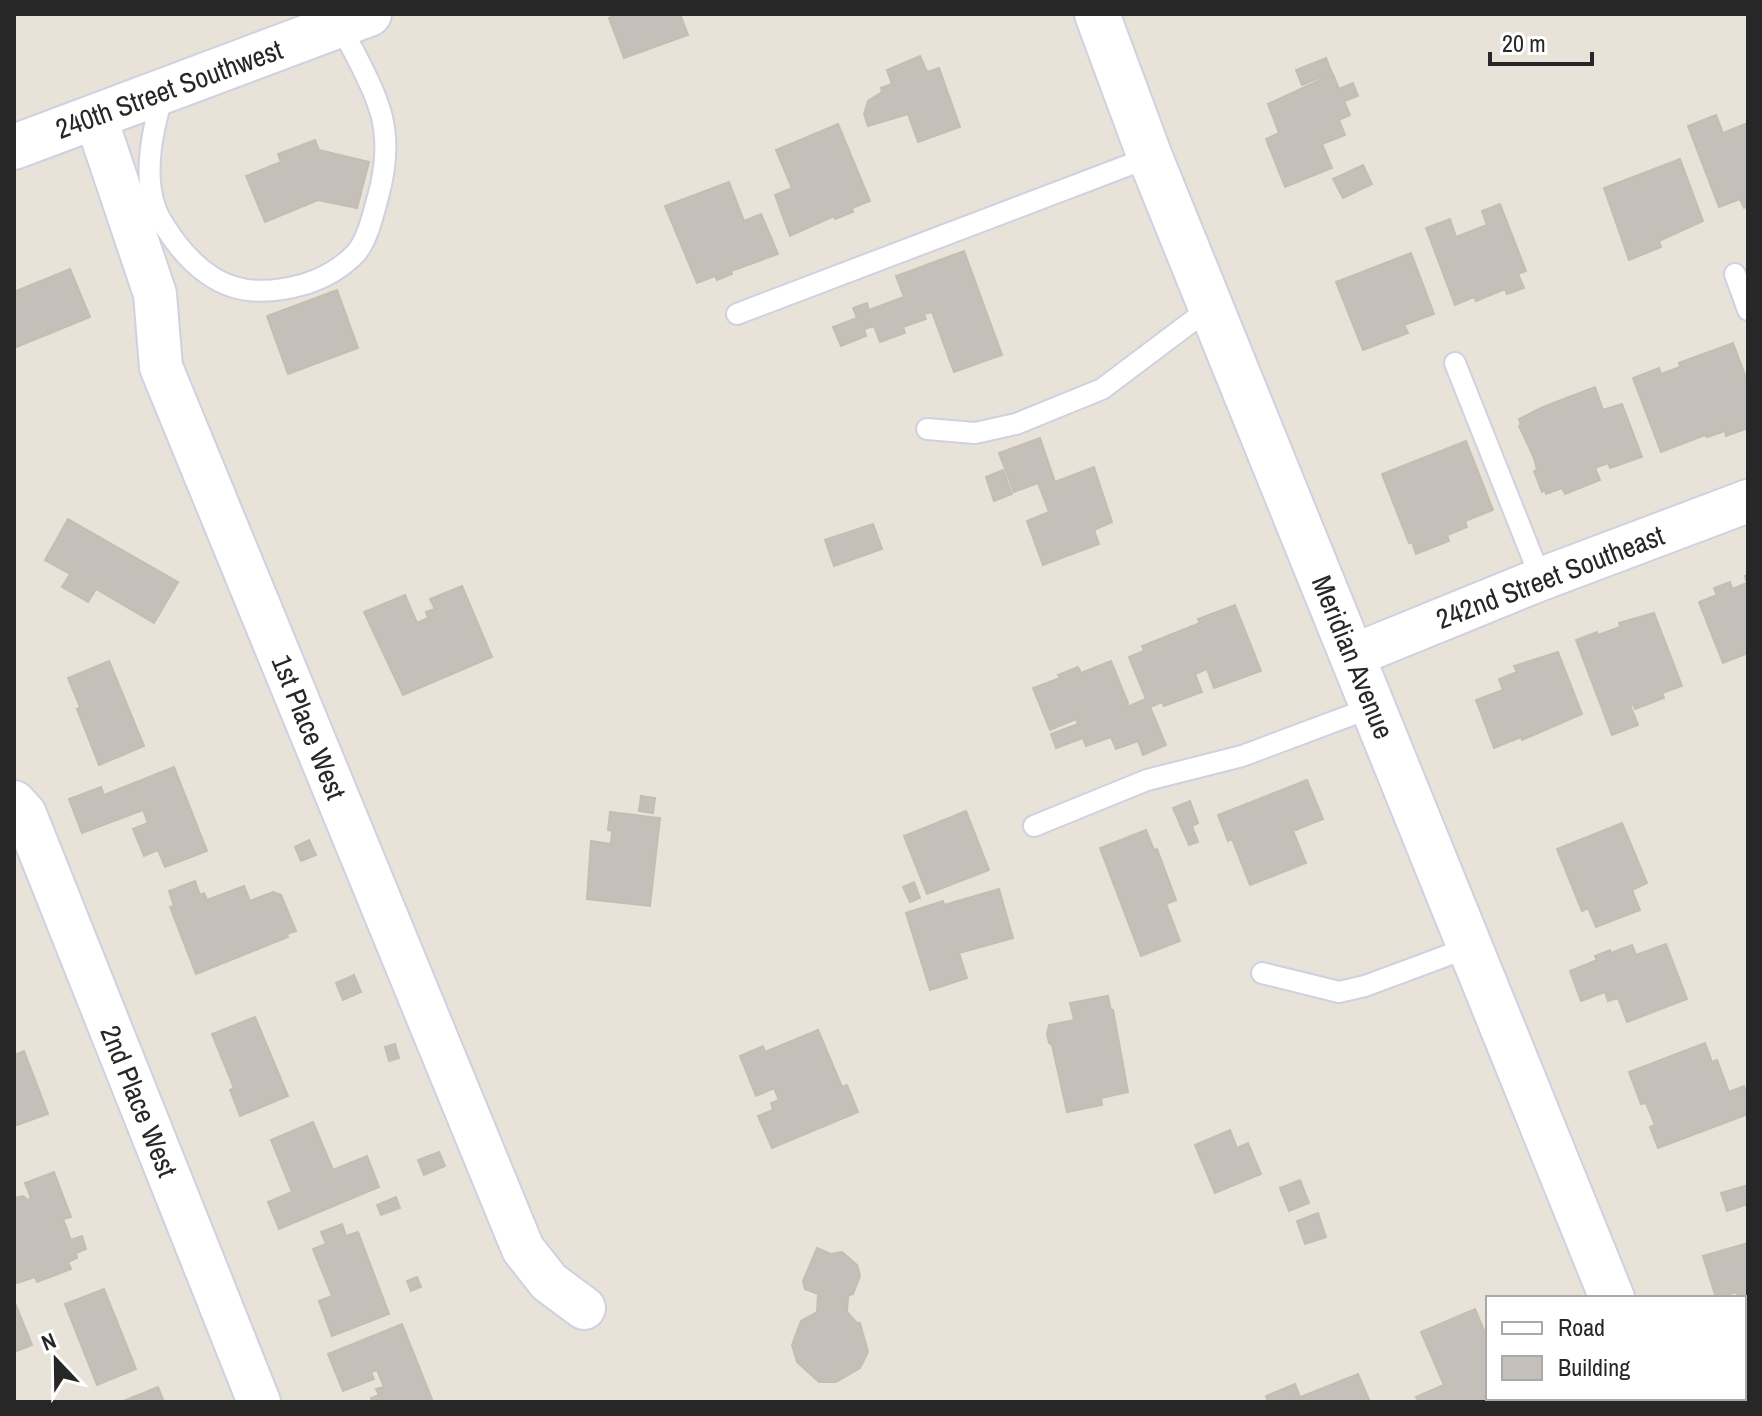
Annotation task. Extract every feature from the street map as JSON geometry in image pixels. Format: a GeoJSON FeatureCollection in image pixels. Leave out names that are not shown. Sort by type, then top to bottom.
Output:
{"type":"FeatureCollection","features":[{"type":"Feature","properties":{"kind":"main road","name":"Meridian Avenue"},"geometry":{"type":"LineString","coordinates":[[1097,14],[1150,157],[1611,1296]]}},
{"type":"Feature","properties":{"kind":"main road","name":"240th Street Southwest"},"geometry":{"type":"LineString","coordinates":[[14,147],[354,19]]}},
{"type":"Feature","properties":{"kind":"street","name":"1st Place West"},"geometry":{"type":"LineString","coordinates":[[95,116],[155,294],[161,367],[523,1249],[549,1282],[584,1308]]}},
{"type":"Feature","properties":{"kind":"street","name":"242nd Street Southeast"},"geometry":{"type":"LineString","coordinates":[[1352,656],[1541,579],[1748,501]]}},
{"type":"Feature","properties":{"kind":"street","name":"2nd Place West"},"geometry":{"type":"LineString","coordinates":[[14,802],[25,814],[259,1402]]}},
{"type":"Feature","properties":{"kind":"lane"},"geometry":{"type":"LineString","coordinates":[[164,90],[155,122],[149,179],[155,208],[194,266],[219,283],[251,291],[288,289],[326,277],[357,251],[371,220],[385,172],[385,139],[379,107],[354,19]]}},
{"type":"Feature","properties":{"kind":"lane"},"geometry":{"type":"LineString","coordinates":[[737,314],[1150,157]]}},
{"type":"Feature","properties":{"kind":"lane"},"geometry":{"type":"LineString","coordinates":[[1735,274],[1748,310]]}},
{"type":"Feature","properties":{"kind":"lane"},"geometry":{"type":"LineString","coordinates":[[927,429],[975,433],[1016,424],[1102,389],[1211,307]]}},
{"type":"Feature","properties":{"kind":"lane"},"geometry":{"type":"LineString","coordinates":[[1455,363],[1541,579]]}},
{"type":"Feature","properties":{"kind":"lane"},"geometry":{"type":"LineString","coordinates":[[1034,826],[1147,780],[1242,756],[1373,707]]}},
{"type":"Feature","properties":{"kind":"lane"},"geometry":{"type":"LineString","coordinates":[[1262,973],[1339,992],[1365,986],[1470,947]]}},
{"type":"Feature","properties":{"kind":"building"},"geometry":{"type":"Polygon","coordinates":[[[619,14],[680,14],[688,35],[624,58],[609,18],[619,14]]]}},
{"type":"Feature","properties":{"kind":"building"},"geometry":{"type":"Polygon","coordinates":[[[920,56],[927,72],[939,68],[960,127],[918,142],[908,114],[868,126],[864,114],[868,101],[882,92],[881,88],[892,84],[887,70],[920,56]]]}},
{"type":"Feature","properties":{"kind":"building"},"geometry":{"type":"Polygon","coordinates":[[[1326,58],[1332,73],[1302,85],[1296,70],[1326,58]]]}},
{"type":"Feature","properties":{"kind":"building"},"geometry":{"type":"Polygon","coordinates":[[[1333,74],[1339,89],[1353,83],[1358,96],[1344,101],[1350,115],[1339,120],[1345,135],[1322,144],[1332,168],[1285,187],[1266,139],[1279,133],[1268,104],[1333,74]]]}},
{"type":"Feature","properties":{"kind":"building"},"geometry":{"type":"Polygon","coordinates":[[[1716,115],[1723,133],[1748,123],[1748,206],[1744,208],[1740,199],[1719,207],[1688,126],[1716,115]]]}},
{"type":"Feature","properties":{"kind":"building"},"geometry":{"type":"Polygon","coordinates":[[[838,124],[870,201],[852,208],[853,212],[835,219],[834,216],[790,236],[775,195],[792,188],[776,150],[838,124]]]}},
{"type":"Feature","properties":{"kind":"building"},"geometry":{"type":"Polygon","coordinates":[[[315,140],[319,150],[369,162],[357,208],[318,200],[265,222],[246,176],[281,162],[278,154],[315,140]]]}},
{"type":"Feature","properties":{"kind":"building"},"geometry":{"type":"Polygon","coordinates":[[[1680,159],[1703,221],[1659,241],[1661,247],[1629,260],[1604,188],[1680,159]]]}},
{"type":"Feature","properties":{"kind":"building"},"geometry":{"type":"Polygon","coordinates":[[[1363,165],[1372,184],[1343,198],[1333,179],[1363,165]]]}},
{"type":"Feature","properties":{"kind":"building"},"geometry":{"type":"Polygon","coordinates":[[[729,182],[744,221],[761,214],[778,254],[731,271],[732,274],[717,280],[715,276],[697,283],[665,206],[729,182]]]}},
{"type":"Feature","properties":{"kind":"building"},"geometry":{"type":"Polygon","coordinates":[[[1500,204],[1526,271],[1518,274],[1524,288],[1507,294],[1505,289],[1476,301],[1474,297],[1455,305],[1426,228],[1450,219],[1456,237],[1487,225],[1482,211],[1500,204]]]}},
{"type":"Feature","properties":{"kind":"building"},"geometry":{"type":"Polygon","coordinates":[[[964,251],[1002,355],[954,372],[932,312],[924,314],[926,319],[903,327],[905,333],[880,342],[874,326],[864,329],[866,336],[841,346],[833,327],[857,318],[853,308],[867,303],[869,310],[904,297],[896,276],[964,251]]]}},
{"type":"Feature","properties":{"kind":"building"},"geometry":{"type":"Polygon","coordinates":[[[1411,253],[1434,314],[1404,325],[1408,333],[1363,350],[1336,282],[1411,253]]]}},
{"type":"Feature","properties":{"kind":"building"},"geometry":{"type":"Polygon","coordinates":[[[70,269],[90,317],[14,348],[14,292],[70,269]]]}},
{"type":"Feature","properties":{"kind":"building"},"geometry":{"type":"Polygon","coordinates":[[[337,290],[358,348],[288,374],[267,316],[337,290]]]}},
{"type":"Feature","properties":{"kind":"building"},"geometry":{"type":"Polygon","coordinates":[[[1733,343],[1748,383],[1748,428],[1726,436],[1725,431],[1705,435],[1661,452],[1633,378],[1659,368],[1661,374],[1680,367],[1679,363],[1733,343]]]}},
{"type":"Feature","properties":{"kind":"building"},"geometry":{"type":"Polygon","coordinates":[[[1595,387],[1603,410],[1622,404],[1642,457],[1610,468],[1608,463],[1595,468],[1600,480],[1565,494],[1562,488],[1546,494],[1545,490],[1542,492],[1534,471],[1537,470],[1534,458],[1519,426],[1519,419],[1595,387]]]}},
{"type":"Feature","properties":{"kind":"building"},"geometry":{"type":"Polygon","coordinates":[[[1040,438],[1055,482],[1094,467],[1112,522],[1094,530],[1099,544],[1043,565],[1027,521],[1049,512],[1038,483],[1014,492],[999,453],[1040,438]]]}},
{"type":"Feature","properties":{"kind":"building"},"geometry":{"type":"Polygon","coordinates":[[[1466,441],[1493,510],[1465,521],[1467,527],[1447,535],[1449,541],[1416,554],[1382,474],[1466,441]]]}},
{"type":"Feature","properties":{"kind":"building"},"geometry":{"type":"Polygon","coordinates":[[[1003,470],[1012,494],[994,501],[986,477],[1003,470]]]}},
{"type":"Feature","properties":{"kind":"building"},"geometry":{"type":"Polygon","coordinates":[[[68,519],[178,582],[154,623],[96,589],[88,602],[62,587],[70,574],[45,560],[68,519]]]}},
{"type":"Feature","properties":{"kind":"building"},"geometry":{"type":"Polygon","coordinates":[[[873,524],[882,549],[834,566],[825,540],[873,524]]]}},
{"type":"Feature","properties":{"kind":"building"},"geometry":{"type":"Polygon","coordinates":[[[1748,575],[1748,653],[1723,663],[1699,602],[1717,595],[1714,588],[1730,582],[1732,589],[1747,583],[1745,576],[1748,575]]]}},
{"type":"Feature","properties":{"kind":"building"},"geometry":{"type":"Polygon","coordinates":[[[462,586],[492,657],[403,695],[364,612],[405,595],[417,623],[428,618],[426,612],[435,609],[430,599],[462,586]]]}},
{"type":"Feature","properties":{"kind":"building"},"geometry":{"type":"Polygon","coordinates":[[[1235,605],[1261,671],[1214,688],[1207,669],[1195,674],[1202,692],[1164,706],[1162,702],[1150,707],[1166,745],[1143,755],[1138,741],[1116,749],[1111,737],[1086,746],[1083,738],[1056,748],[1051,734],[1078,724],[1076,719],[1050,730],[1033,688],[1078,667],[1081,673],[1111,661],[1127,707],[1146,699],[1129,657],[1144,651],[1142,646],[1235,605]]]}},
{"type":"Feature","properties":{"kind":"building"},"geometry":{"type":"Polygon","coordinates":[[[1654,613],[1682,686],[1662,693],[1664,698],[1635,709],[1633,704],[1630,705],[1638,725],[1612,735],[1576,640],[1597,632],[1598,635],[1620,627],[1619,623],[1654,613]]]}},
{"type":"Feature","properties":{"kind":"building"},"geometry":{"type":"Polygon","coordinates":[[[1558,652],[1582,714],[1522,740],[1521,737],[1494,748],[1476,700],[1503,690],[1499,679],[1517,672],[1514,666],[1558,652]]]}},
{"type":"Feature","properties":{"kind":"building"},"geometry":{"type":"Polygon","coordinates":[[[109,661],[144,746],[99,765],[68,678],[109,661]]]}},
{"type":"Feature","properties":{"kind":"building"},"geometry":{"type":"Polygon","coordinates":[[[174,767],[207,851],[165,867],[158,850],[144,856],[133,829],[148,823],[143,810],[82,833],[69,799],[101,787],[104,795],[174,767]]]}},
{"type":"Feature","properties":{"kind":"building"},"geometry":{"type":"Polygon","coordinates":[[[1307,780],[1323,819],[1293,831],[1306,863],[1250,885],[1232,839],[1228,841],[1218,815],[1307,780]]]}},
{"type":"Feature","properties":{"kind":"building"},"geometry":{"type":"Polygon","coordinates":[[[641,796],[655,798],[653,813],[639,811],[641,796]]]}},
{"type":"Feature","properties":{"kind":"building"},"geometry":{"type":"Polygon","coordinates":[[[1190,801],[1198,823],[1192,826],[1198,842],[1189,845],[1173,808],[1190,801]]]}},
{"type":"Feature","properties":{"kind":"building"},"geometry":{"type":"Polygon","coordinates":[[[966,811],[989,870],[927,894],[904,836],[966,811]]]}},
{"type":"Feature","properties":{"kind":"building"},"geometry":{"type":"Polygon","coordinates":[[[610,812],[660,818],[650,906],[587,899],[591,841],[611,844],[612,831],[608,830],[610,812]]]}},
{"type":"Feature","properties":{"kind":"building"},"geometry":{"type":"Polygon","coordinates":[[[1622,823],[1647,883],[1632,890],[1640,910],[1596,927],[1588,908],[1582,911],[1557,849],[1622,823]]]}},
{"type":"Feature","properties":{"kind":"building"},"geometry":{"type":"Polygon","coordinates":[[[1146,830],[1154,850],[1157,849],[1176,900],[1166,904],[1180,941],[1141,956],[1100,848],[1146,830]]]}},
{"type":"Feature","properties":{"kind":"building"},"geometry":{"type":"Polygon","coordinates":[[[309,840],[316,855],[301,861],[295,847],[309,840]]]}},
{"type":"Feature","properties":{"kind":"building"},"geometry":{"type":"Polygon","coordinates":[[[195,881],[200,895],[204,893],[207,900],[244,886],[250,901],[273,892],[281,895],[296,931],[196,974],[170,907],[174,906],[169,891],[195,881]]]}},
{"type":"Feature","properties":{"kind":"building"},"geometry":{"type":"Polygon","coordinates":[[[914,882],[920,898],[910,902],[903,887],[914,882]]]}},
{"type":"Feature","properties":{"kind":"building"},"geometry":{"type":"Polygon","coordinates":[[[999,889],[1013,938],[959,953],[967,978],[930,990],[906,913],[999,889]]]}},
{"type":"Feature","properties":{"kind":"building"},"geometry":{"type":"Polygon","coordinates":[[[1666,944],[1687,999],[1627,1022],[1618,998],[1608,1001],[1605,992],[1581,1001],[1570,971],[1597,960],[1595,956],[1610,950],[1611,953],[1632,945],[1636,955],[1666,944]]]}},
{"type":"Feature","properties":{"kind":"building"},"geometry":{"type":"Polygon","coordinates":[[[354,975],[361,992],[343,1000],[336,983],[354,975]]]}},
{"type":"Feature","properties":{"kind":"building"},"geometry":{"type":"Polygon","coordinates":[[[1108,996],[1128,1092],[1101,1098],[1102,1105],[1067,1112],[1047,1034],[1049,1025],[1074,1020],[1070,1003],[1108,996]]]}},
{"type":"Feature","properties":{"kind":"building"},"geometry":{"type":"Polygon","coordinates":[[[255,1017],[288,1096],[240,1116],[230,1090],[234,1088],[212,1034],[255,1017]]]}},
{"type":"Feature","properties":{"kind":"building"},"geometry":{"type":"Polygon","coordinates":[[[818,1030],[842,1087],[847,1085],[858,1112],[772,1148],[758,1116],[773,1110],[771,1103],[779,1100],[774,1088],[756,1096],[740,1056],[763,1046],[765,1052],[818,1030]]]}},
{"type":"Feature","properties":{"kind":"building"},"geometry":{"type":"Polygon","coordinates":[[[1705,1043],[1712,1062],[1717,1060],[1729,1092],[1744,1086],[1748,1097],[1748,1114],[1658,1148],[1650,1127],[1655,1125],[1646,1103],[1641,1104],[1629,1072],[1705,1043]]]}},
{"type":"Feature","properties":{"kind":"building"},"geometry":{"type":"Polygon","coordinates":[[[395,1044],[399,1058],[389,1061],[385,1047],[395,1044]]]}},
{"type":"Feature","properties":{"kind":"building"},"geometry":{"type":"Polygon","coordinates":[[[24,1051],[48,1114],[14,1126],[14,1055],[24,1051]]]}},
{"type":"Feature","properties":{"kind":"building"},"geometry":{"type":"Polygon","coordinates":[[[313,1122],[333,1170],[367,1156],[379,1187],[279,1229],[268,1202],[292,1192],[271,1140],[313,1122]]]}},
{"type":"Feature","properties":{"kind":"building"},"geometry":{"type":"Polygon","coordinates":[[[1230,1130],[1237,1148],[1248,1143],[1261,1174],[1215,1193],[1195,1145],[1230,1130]]]}},
{"type":"Feature","properties":{"kind":"building"},"geometry":{"type":"Polygon","coordinates":[[[439,1152],[445,1166],[424,1175],[418,1160],[439,1152]]]}},
{"type":"Feature","properties":{"kind":"building"},"geometry":{"type":"Polygon","coordinates":[[[54,1172],[71,1217],[63,1219],[71,1240],[82,1236],[86,1249],[76,1253],[77,1258],[68,1262],[71,1269],[37,1282],[35,1277],[17,1283],[14,1276],[14,1198],[23,1196],[28,1200],[31,1198],[25,1183],[54,1172]]]}},
{"type":"Feature","properties":{"kind":"building"},"geometry":{"type":"Polygon","coordinates":[[[1300,1180],[1309,1203],[1289,1211],[1280,1188],[1300,1180]]]}},
{"type":"Feature","properties":{"kind":"building"},"geometry":{"type":"Polygon","coordinates":[[[1748,1185],[1748,1204],[1727,1211],[1721,1193],[1748,1185]]]}},
{"type":"Feature","properties":{"kind":"building"},"geometry":{"type":"Polygon","coordinates":[[[396,1197],[400,1208],[381,1215],[377,1205],[396,1197]]]}},
{"type":"Feature","properties":{"kind":"building"},"geometry":{"type":"Polygon","coordinates":[[[1318,1213],[1326,1237],[1305,1244],[1297,1221],[1318,1213]]]}},
{"type":"Feature","properties":{"kind":"building"},"geometry":{"type":"Polygon","coordinates":[[[342,1224],[346,1236],[358,1232],[389,1314],[332,1336],[319,1301],[332,1296],[313,1249],[326,1244],[321,1232],[342,1224]]]}},
{"type":"Feature","properties":{"kind":"building"},"geometry":{"type":"Polygon","coordinates":[[[1748,1243],[1748,1320],[1746,1296],[1737,1296],[1736,1292],[1715,1296],[1703,1256],[1748,1243]]]}},
{"type":"Feature","properties":{"kind":"building"},"geometry":{"type":"Polygon","coordinates":[[[817,1248],[831,1254],[842,1252],[857,1265],[860,1276],[853,1294],[848,1296],[847,1312],[860,1323],[868,1352],[860,1368],[836,1382],[819,1382],[797,1362],[792,1345],[801,1321],[817,1312],[818,1294],[805,1289],[803,1281],[817,1248]]]}},
{"type":"Feature","properties":{"kind":"building"},"geometry":{"type":"Polygon","coordinates":[[[417,1277],[421,1287],[411,1291],[407,1281],[417,1277]]]}},
{"type":"Feature","properties":{"kind":"building"},"geometry":{"type":"Polygon","coordinates":[[[104,1289],[136,1369],[97,1385],[65,1304],[104,1289]]]}},
{"type":"Feature","properties":{"kind":"building"},"geometry":{"type":"Polygon","coordinates":[[[14,1304],[32,1345],[14,1352],[14,1304]]]}},
{"type":"Feature","properties":{"kind":"building"},"geometry":{"type":"Polygon","coordinates":[[[1475,1309],[1486,1335],[1486,1400],[1520,1400],[1419,1402],[1416,1397],[1444,1385],[1421,1332],[1475,1309]]]}},
{"type":"Feature","properties":{"kind":"building"},"geometry":{"type":"Polygon","coordinates":[[[402,1324],[433,1402],[372,1402],[371,1398],[379,1395],[376,1389],[384,1387],[377,1370],[371,1372],[374,1379],[343,1391],[328,1354],[402,1324]]]}},
{"type":"Feature","properties":{"kind":"building"},"geometry":{"type":"Polygon","coordinates":[[[1358,1374],[1370,1402],[1288,1402],[1358,1374]]]}},
{"type":"Feature","properties":{"kind":"building"},"geometry":{"type":"Polygon","coordinates":[[[1295,1384],[1300,1397],[1286,1402],[1268,1402],[1266,1396],[1295,1384]]]}},
{"type":"Feature","properties":{"kind":"building"},"geometry":{"type":"Polygon","coordinates":[[[158,1387],[164,1402],[121,1402],[158,1387]]]}}]}
